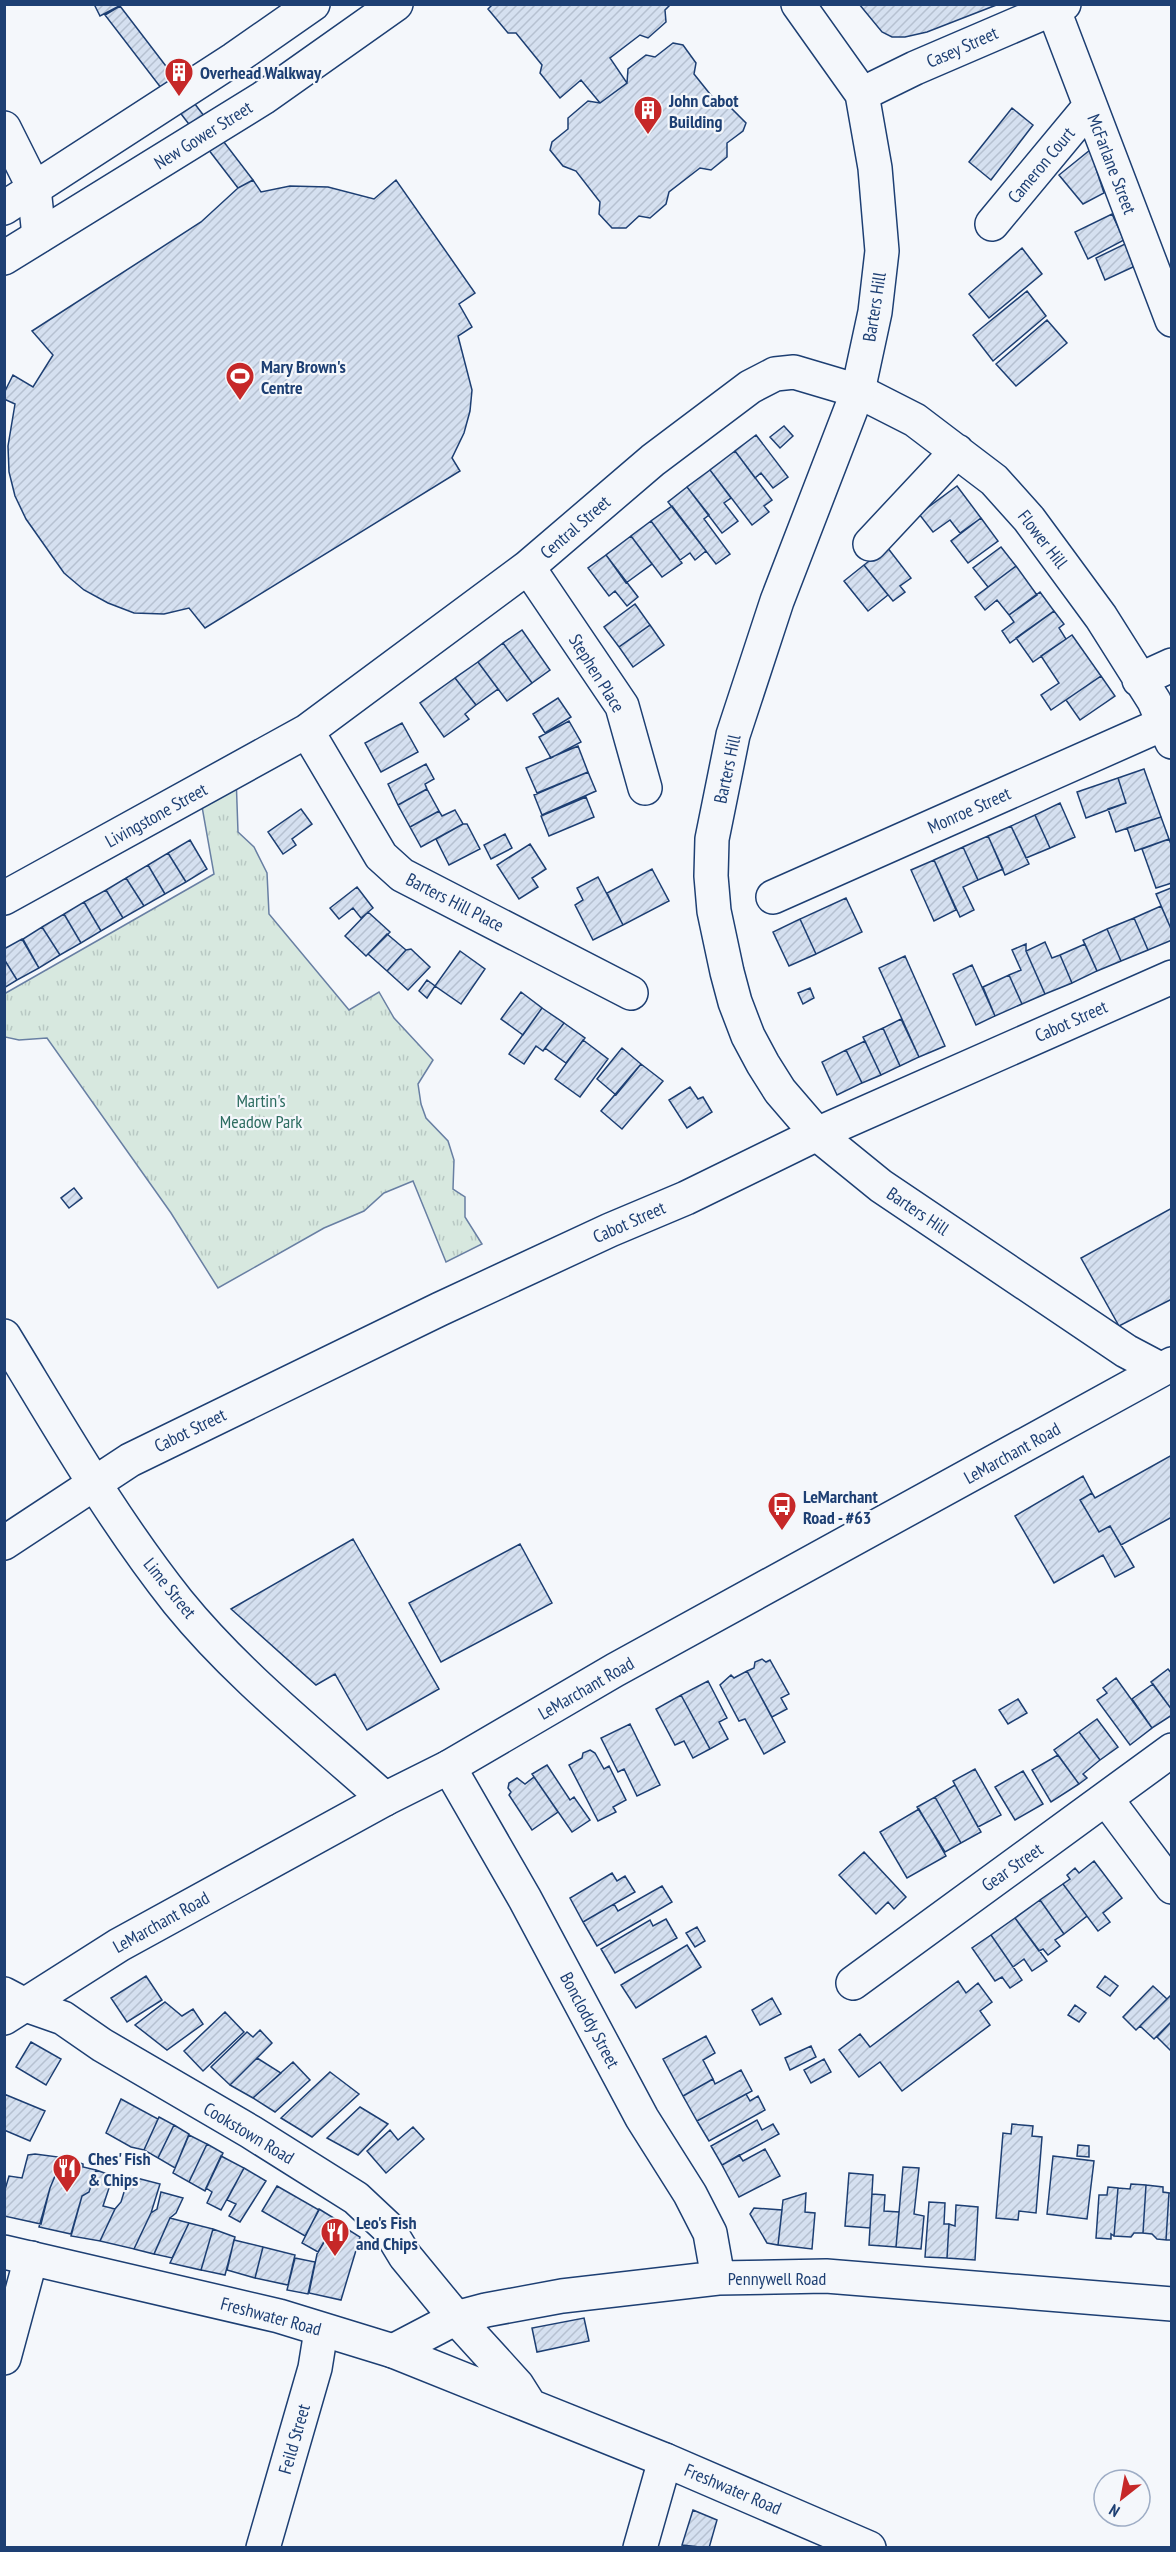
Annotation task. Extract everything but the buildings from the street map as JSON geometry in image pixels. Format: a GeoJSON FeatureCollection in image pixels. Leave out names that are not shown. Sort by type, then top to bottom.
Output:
{"type":"FeatureCollection","features":[{"type":"Feature","properties":{"kind":"street"},"geometry":{"type":"LineString","coordinates":[[4,208],[234,59],[313,4]]}},
{"type":"Feature","properties":{"kind":"street","name":"New Gower Street"},"geometry":{"type":"LineString","coordinates":[[4,258],[263,98],[396,4]]}},
{"type":"Feature","properties":{"kind":"street","name":"Barters Hill"},"geometry":{"type":"LineString","coordinates":[[798,4],[862,94],[875,168],[882,251],[875,312],[858,391],[777,602],[733,735],[712,839],[711,876],[714,911],[735,1002],[748,1036],[763,1064],[780,1090],[817,1134],[881,1186],[1126,1351],[1168,1369]]}},
{"type":"Feature","properties":{"kind":"street","name":"Casey Street"},"geometry":{"type":"LineString","coordinates":[[862,94],[915,68],[1058,6]]}},
{"type":"Feature","properties":{"kind":"street","name":"McFarlane Street"},"geometry":{"type":"LineString","coordinates":[[1058,6],[1090,106],[1172,320]]}},
{"type":"Feature","properties":{"kind":"street","name":"Cameron Court"},"geometry":{"type":"LineString","coordinates":[[992,224],[1090,106]]}},
{"type":"Feature","properties":{"kind":"street"},"geometry":{"type":"LineString","coordinates":[[4,128],[34,188],[39,236]]}},
{"type":"Feature","properties":{"kind":"street","name":"Central Street"},"geometry":{"type":"LineString","coordinates":[[307,731],[528,567],[653,460],[750,387],[775,374],[794,372],[858,391]]}},
{"type":"Feature","properties":{"kind":"street","name":"Flower Hill"},"geometry":{"type":"LineString","coordinates":[[858,391],[915,420],[994,480],[1029,519],[1101,617],[1154,701],[1168,732]]}},
{"type":"Feature","properties":{"kind":"street"},"geometry":{"type":"LineString","coordinates":[[870,544],[957,451]]}},
{"type":"Feature","properties":{"kind":"street","name":"Stephen Place"},"geometry":{"type":"LineString","coordinates":[[528,567],[622,706],[645,788]]}},
{"type":"Feature","properties":{"kind":"street"},"geometry":{"type":"LineString","coordinates":[[1139,680],[1172,665]]}},
{"type":"Feature","properties":{"kind":"street","name":"Livingstone Street"},"geometry":{"type":"LineString","coordinates":[[4,898],[307,731]]}},
{"type":"Feature","properties":{"kind":"street","name":"Barters Hill Place"},"geometry":{"type":"LineString","coordinates":[[307,731],[381,856],[402,875],[631,993]]}},
{"type":"Feature","properties":{"kind":"street","name":"Monroe Street"},"geometry":{"type":"LineString","coordinates":[[773,897],[1168,732]]}},
{"type":"Feature","properties":{"kind":"street","name":"Cabot Street"},"geometry":{"type":"LineString","coordinates":[[4,1543],[130,1460],[430,1314],[610,1230],[686,1198],[817,1134],[1172,977]]}},
{"type":"Feature","properties":{"kind":"street","name":"Lime Street"},"geometry":{"type":"LineString","coordinates":[[4,1335],[94,1483],[179,1603],[271,1697],[385,1799]]}},
{"type":"Feature","properties":{"kind":"street","name":"LeMarchant Road"},"geometry":{"type":"LineString","coordinates":[[11,2005],[385,1799],[449,1767],[615,1670],[1168,1369]]}},
{"type":"Feature","properties":{"kind":"street","name":"Gear Street"},"geometry":{"type":"LineString","coordinates":[[853,1983],[1107,1800],[1172,1750]]}},
{"type":"Feature","properties":{"kind":"street","name":"Boncloddy Street"},"geometry":{"type":"LineString","coordinates":[[449,1767],[525,1899],[642,2118],[690,2194],[710,2233],[718,2278]]}},
{"type":"Feature","properties":{"kind":"street"},"geometry":{"type":"LineString","coordinates":[[1107,1800],[1172,1887]]}},
{"type":"Feature","properties":{"kind":"street","name":"Cookstown Road"},"geometry":{"type":"LineString","coordinates":[[11,2005],[63,2018],[102,2045],[251,2132],[356,2198],[388,2228],[405,2256],[456,2318]]}},
{"type":"Feature","properties":{"kind":"street"},"geometry":{"type":"LineString","coordinates":[[4,2358],[18,2255]]}},
{"type":"Feature","properties":{"kind":"street","name":"Freshwater Road"},"geometry":{"type":"LineString","coordinates":[[18,2255],[279,2316],[321,2331],[393,2351],[434,2366],[492,2392],[529,2404],[869,2547]]}},
{"type":"Feature","properties":{"kind":"street","name":"Pennywell Road"},"geometry":{"type":"LineString","coordinates":[[393,2351],[456,2318],[562,2296],[718,2278],[826,2276],[1172,2304]]}},
{"type":"Feature","properties":{"kind":"street"},"geometry":{"type":"LineString","coordinates":[[456,2318],[517,2385],[529,2404]]}},
{"type":"Feature","properties":{"kind":"street","name":"Feild Street"},"geometry":{"type":"LineString","coordinates":[[263,2547],[315,2368],[321,2331]]}},
{"type":"Feature","properties":{"kind":"street"},"geometry":{"type":"LineString","coordinates":[[640,2547],[665,2460]]}},
{"type":"Feature","properties":{"kind":"green space","name":"Martin's Meadow Park"},"geometry":{"type":"Polygon","coordinates":[[[236,775],[238,832],[254,847],[267,873],[269,914],[349,1010],[379,992],[394,1018],[433,1060],[418,1084],[421,1104],[426,1118],[448,1141],[454,1160],[453,1189],[465,1197],[465,1217],[482,1244],[446,1262],[413,1181],[384,1193],[364,1211],[324,1228],[218,1288],[171,1213],[47,1038],[19,1040],[5,1037],[4,994],[214,874],[201,801],[236,775]]]}},
{"type":"Feature","properties":{"kind":"place","name":"Overhead Walkway"},"geometry":{"type":"Point","coordinates":[179,98]}},
{"type":"Feature","properties":{"kind":"place","name":"John Cabot Building"},"geometry":{"type":"Point","coordinates":[648,136]}},
{"type":"Feature","properties":{"kind":"place","name":"Mary Brown's Centre"},"geometry":{"type":"Point","coordinates":[240,402]}},
{"type":"Feature","properties":{"kind":"place","name":"LeMarchant Road - #63"},"geometry":{"type":"Point","coordinates":[782,1532]}},
{"type":"Feature","properties":{"kind":"place","name":"Ches' Fish & Chips"},"geometry":{"type":"Point","coordinates":[67,2194]}},
{"type":"Feature","properties":{"kind":"place","name":"Leo's Fish and Chips"},"geometry":{"type":"Point","coordinates":[335,2258]}}]}
